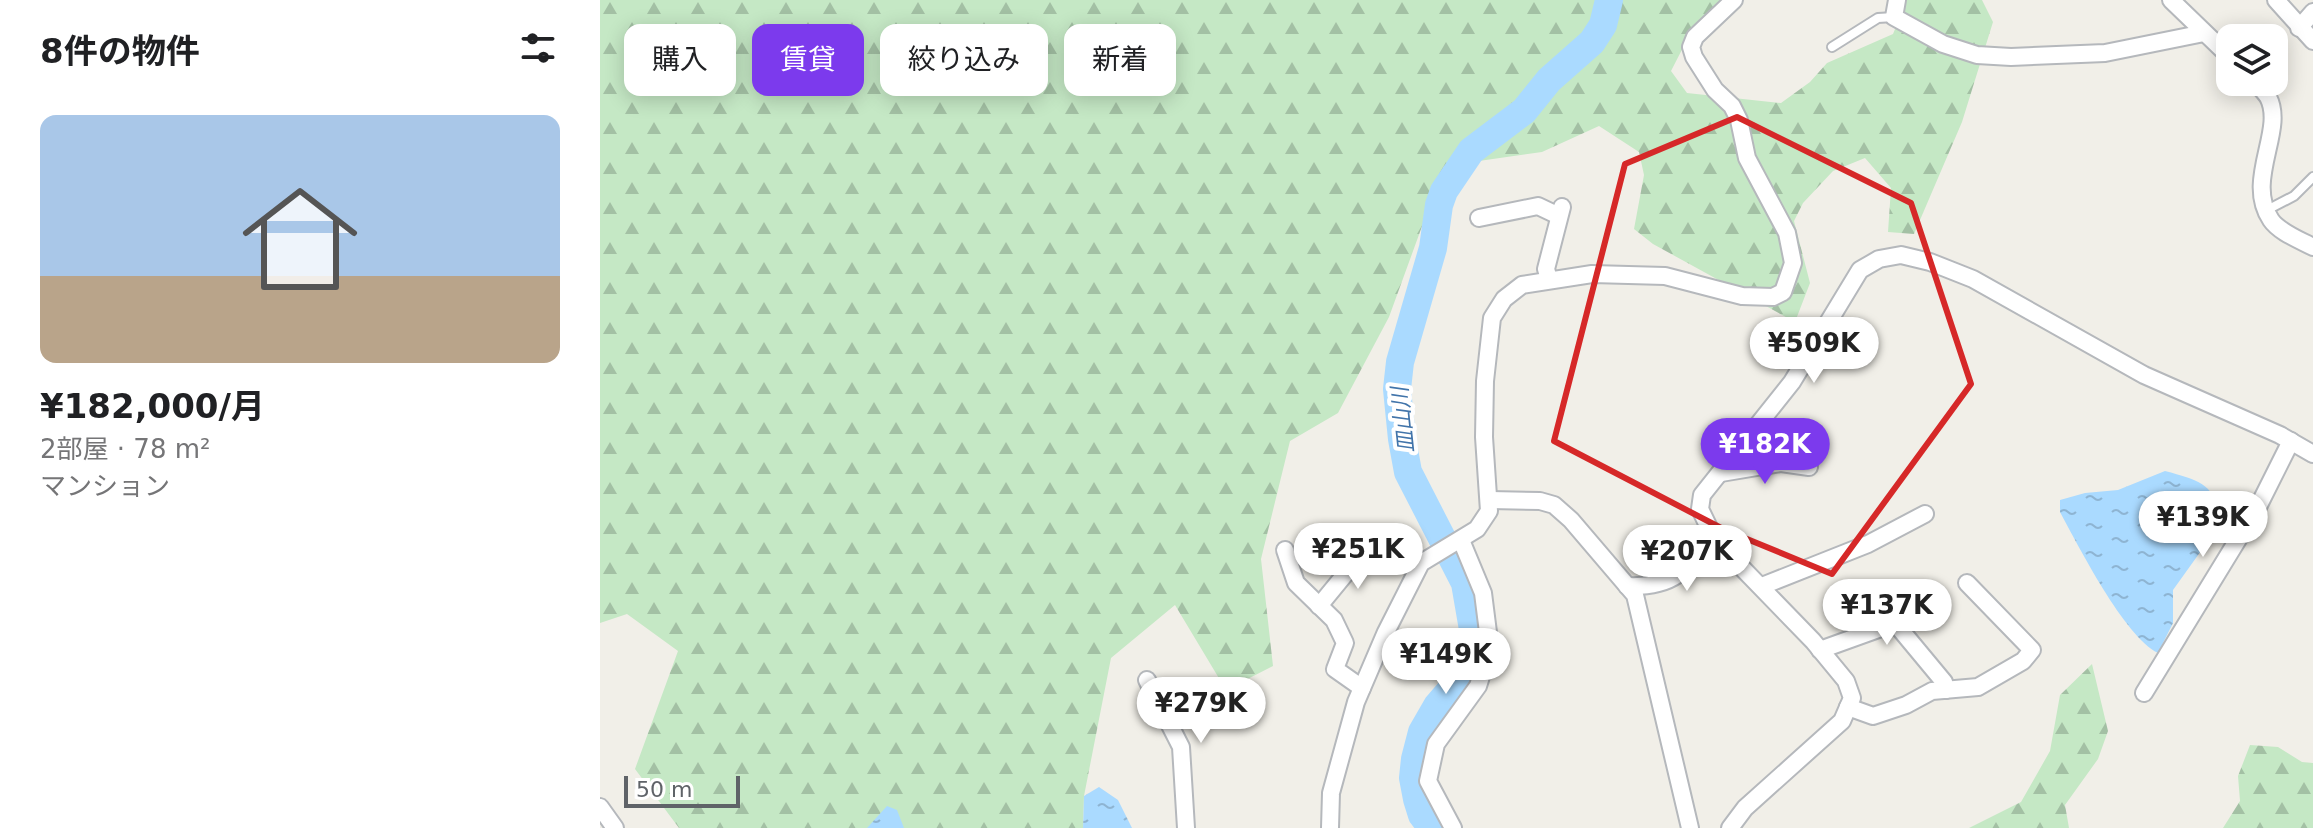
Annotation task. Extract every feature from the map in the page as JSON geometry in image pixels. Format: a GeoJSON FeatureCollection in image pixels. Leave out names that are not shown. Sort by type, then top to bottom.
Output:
{"type":"FeatureCollection","features":[{"type":"Feature","properties":{"kind":"street"},"geometry":{"type":"LineString","coordinates":[[1330,828],[1331,793],[1356,702],[1386,632],[1421,563],[1477,529],[1489,511],[1484,437],[1485,381],[1492,318],[1504,299],[1522,285],[1592,274],[1665,276],[1742,296],[1773,297],[1783,292],[1793,263],[1787,233],[1747,158],[1745,134],[1732,106],[1715,90],[1691,47],[1695,37],[1734,0]]}},
{"type":"Feature","properties":{"kind":"street"},"geometry":{"type":"LineString","coordinates":[[1897,0],[1894,17],[1943,44],[1977,55],[2011,57],[2105,53],[2204,33]]}},
{"type":"Feature","properties":{"kind":"street"},"geometry":{"type":"LineString","coordinates":[[2171,0],[2216,44]]}},
{"type":"Feature","properties":{"kind":"street"},"geometry":{"type":"LineString","coordinates":[[2276,0],[2313,41]]}},
{"type":"Feature","properties":{"kind":"street"},"geometry":{"type":"LineString","coordinates":[[2299,28],[2313,12]]}},
{"type":"Feature","properties":{"kind":"street"},"geometry":{"type":"LineString","coordinates":[[2266,96],[2272,116],[2261,174],[2263,199],[2271,221],[2313,247]]}},
{"type":"Feature","properties":{"kind":"street"},"geometry":{"type":"LineString","coordinates":[[1479,218],[1538,206],[1561,210],[1546,269],[1549,279]]}},
{"type":"Feature","properties":{"kind":"street"},"geometry":{"type":"LineString","coordinates":[[1730,828],[1745,808],[1842,721],[1852,698],[1846,681],[1820,650],[1712,535],[1700,509],[1702,495],[1792,382],[1860,270],[1879,259],[1901,255],[1930,262],[1973,279],[2144,375],[2291,441],[2313,454]]}},
{"type":"Feature","properties":{"kind":"street"},"geometry":{"type":"LineString","coordinates":[[2144,693],[2259,505],[2291,441]]}},
{"type":"Feature","properties":{"kind":"street"},"geometry":{"type":"LineString","coordinates":[[1721,473],[1781,463],[1809,467]]}},
{"type":"Feature","properties":{"kind":"street"},"geometry":{"type":"LineString","coordinates":[[1490,500],[1540,501],[1554,505],[1571,520],[1635,595],[1690,828]]}},
{"type":"Feature","properties":{"kind":"street"},"geometry":{"type":"LineString","coordinates":[[1762,586],[1868,544],[1925,514]]}},
{"type":"Feature","properties":{"kind":"street"},"geometry":{"type":"LineString","coordinates":[[1627,586],[1645,587],[1665,583],[1682,573],[1712,535]]}},
{"type":"Feature","properties":{"kind":"street"},"geometry":{"type":"LineString","coordinates":[[1453,828],[1428,781],[1436,744],[1478,686],[1490,648],[1483,593],[1461,540]]}},
{"type":"Feature","properties":{"kind":"street"},"geometry":{"type":"LineString","coordinates":[[1285,550],[1296,583],[1334,620],[1345,643],[1335,669],[1362,688]]}},
{"type":"Feature","properties":{"kind":"street"},"geometry":{"type":"LineString","coordinates":[[1319,606],[1365,550]]}},
{"type":"Feature","properties":{"kind":"street"},"geometry":{"type":"LineString","coordinates":[[1848,707],[1873,716],[1906,705],[1932,691],[1978,687],[2023,661],[2032,650],[1967,583]]}},
{"type":"Feature","properties":{"kind":"street"},"geometry":{"type":"LineString","coordinates":[[1820,650],[1895,623],[1944,682],[1946,690]]}},
{"type":"Feature","properties":{"kind":"street"},"geometry":{"type":"LineString","coordinates":[[1147,680],[1181,747],[1186,828]]}},
{"type":"Feature","properties":{"kind":"street"},"geometry":{"type":"LineString","coordinates":[[600,807],[615,828]]}},
{"type":"Feature","properties":{"kind":"street"},"geometry":{"type":"LineString","coordinates":[[600,827],[608,828]]}},
{"type":"Feature","properties":{"kind":"lane"},"geometry":{"type":"LineString","coordinates":[[1832,47],[1878,18],[1894,17]]}},
{"type":"Feature","properties":{"kind":"lane"},"geometry":{"type":"LineString","coordinates":[[2267,210],[2294,196],[2313,177]]}},
{"type":"Feature","properties":{"kind":"highlighted area"},"geometry":{"type":"Polygon","coordinates":[[[1737,117],[1911,203],[1971,384],[1832,574],[1725,530],[1554,441],[1625,164],[1737,117]]]}},
{"type":"Feature","properties":{"kind":"green space"},"geometry":{"type":"Polygon","coordinates":[[[600,0],[1730,0],[1690,34],[1671,71],[1687,93],[1781,103],[1810,82],[1827,63],[1893,34],[1907,0],[1982,0],[1993,22],[1962,122],[1914,234],[1888,232],[1891,188],[1865,158],[1833,171],[1803,203],[1794,221],[1810,283],[1795,322],[1653,244],[1634,229],[1644,175],[1639,152],[1599,126],[1542,152],[1444,166],[1389,317],[1338,413],[1290,441],[1261,559],[1273,666],[1226,690],[1175,605],[1111,658],[1084,796],[1083,828],[679,828],[635,769],[678,651],[627,614],[600,623],[600,0]]]}},
{"type":"Feature","properties":{"kind":"green space"},"geometry":{"type":"Polygon","coordinates":[[[2092,664],[2108,731],[2098,759],[2065,805],[2069,828],[1969,828],[2021,802],[2050,751],[2060,695],[2092,664]]]}},
{"type":"Feature","properties":{"kind":"green space"},"geometry":{"type":"Polygon","coordinates":[[[2250,745],[2278,747],[2302,762],[2313,763],[2313,828],[2223,828],[2240,801],[2238,776],[2250,745]]]}},
{"type":"Feature","properties":{"kind":"water"},"geometry":{"type":"Polygon","coordinates":[[[2165,471],[2201,483],[2208,489],[2217,506],[2219,535],[2211,537],[2173,590],[2173,623],[2158,653],[2131,629],[2103,589],[2060,512],[2060,500],[2085,493],[2118,490],[2165,471]]]}},
{"type":"Feature","properties":{"kind":"water"},"geometry":{"type":"Polygon","coordinates":[[[1099,787],[1118,800],[1132,828],[1083,828],[1084,796],[1099,787]]]}},
{"type":"Feature","properties":{"kind":"water"},"geometry":{"type":"Polygon","coordinates":[[[887,806],[897,810],[904,828],[867,828],[887,806]]]}},
{"type":"Feature","properties":{"kind":"waterway","name":"皿山川"},"geometry":{"type":"LineString","coordinates":[[1432,828],[1422,815],[1417,799],[1413,778],[1415,759],[1422,732],[1437,706],[1469,669],[1475,641],[1465,583],[1408,472],[1397,389],[1400,362],[1433,248],[1444,191],[1471,151],[1524,111],[1549,80],[1592,42],[1603,25],[1609,0]]}}]}
